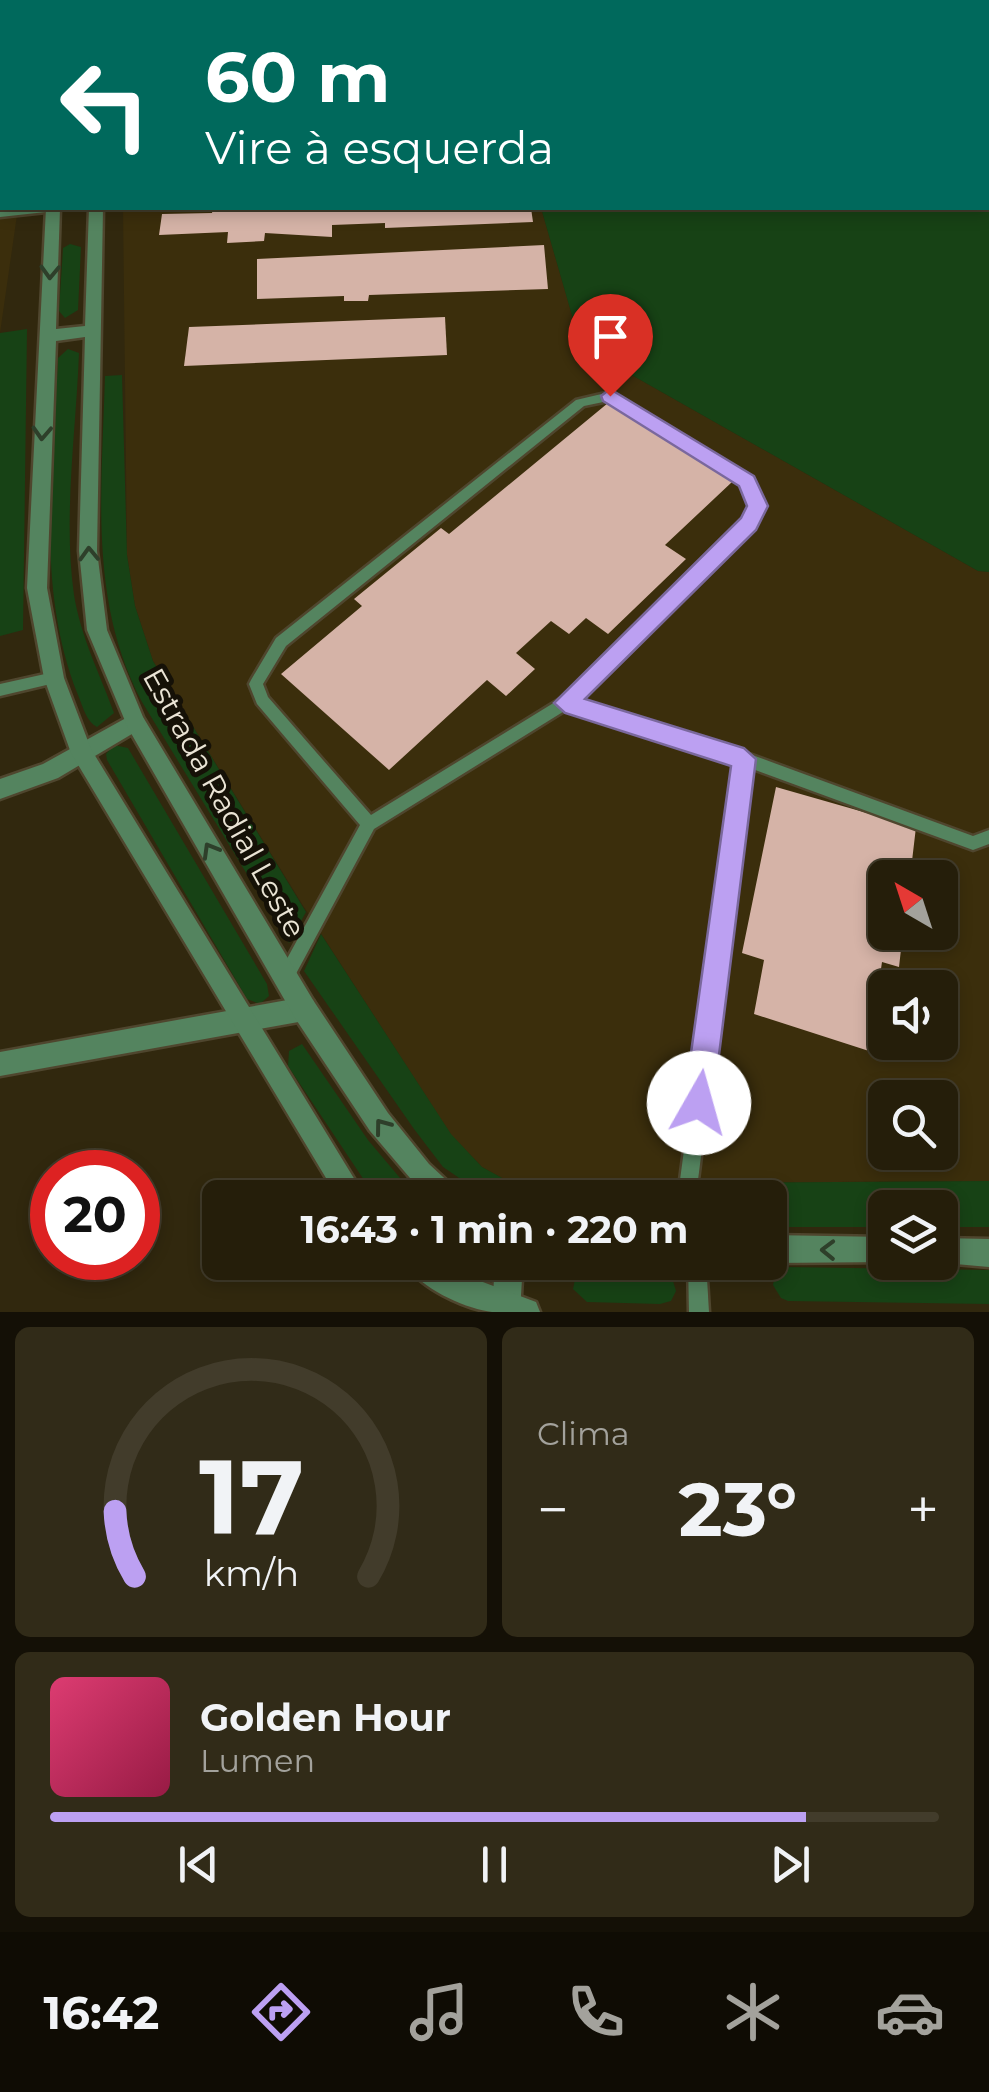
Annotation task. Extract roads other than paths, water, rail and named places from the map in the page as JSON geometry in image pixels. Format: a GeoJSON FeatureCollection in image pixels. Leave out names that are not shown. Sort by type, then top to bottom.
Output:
{"type":"FeatureCollection","features":[{"type":"Feature","properties":{"kind":"street"},"geometry":{"type":"LineString","coordinates":[[53,210],[37,588],[54,678],[82,753],[342,1180]]}},
{"type":"Feature","properties":{"kind":"street","name":"Estrada Radial Leste"},"geometry":{"type":"LineString","coordinates":[[96,210],[90,587],[97,630],[136,722],[304,1009],[378,1122],[428,1180]]}},
{"type":"Feature","properties":{"kind":"street"},"geometry":{"type":"LineString","coordinates":[[48,336],[93,331]]}},
{"type":"Feature","properties":{"kind":"street"},"geometry":{"type":"LineString","coordinates":[[0,789],[82,753],[136,722]]}},
{"type":"Feature","properties":{"kind":"street"},"geometry":{"type":"LineString","coordinates":[[0,1064],[244,1023],[304,1009]]}},
{"type":"Feature","properties":{"kind":"street"},"geometry":{"type":"LineString","coordinates":[[787,1249],[868,1251]]}},
{"type":"Feature","properties":{"kind":"street"},"geometry":{"type":"LineString","coordinates":[[958,1252],[989,1252]]}},
{"type":"Feature","properties":{"kind":"street"},"geometry":{"type":"LineString","coordinates":[[441,1280],[512,1311],[509,1280]]}},
{"type":"Feature","properties":{"kind":"lane"},"geometry":{"type":"LineString","coordinates":[[0,214],[35,210]]}},
{"type":"Feature","properties":{"kind":"lane"},"geometry":{"type":"LineString","coordinates":[[285,977],[368,824],[565,703],[749,524],[758,506],[747,481],[610,396],[580,403],[281,642],[261,669],[256,684],[262,700],[368,824]]}},
{"type":"Feature","properties":{"kind":"lane"},"geometry":{"type":"LineString","coordinates":[[0,690],[54,678]]}},
{"type":"Feature","properties":{"kind":"lane"},"geometry":{"type":"LineString","coordinates":[[565,703],[744,759],[974,843],[989,837]]}},
{"type":"Feature","properties":{"kind":"lane"},"geometry":{"type":"LineString","coordinates":[[689,1180],[744,759]]}},
{"type":"Feature","properties":{"kind":"lane"},"geometry":{"type":"LineString","coordinates":[[697,1280],[698,1312]]}}]}
